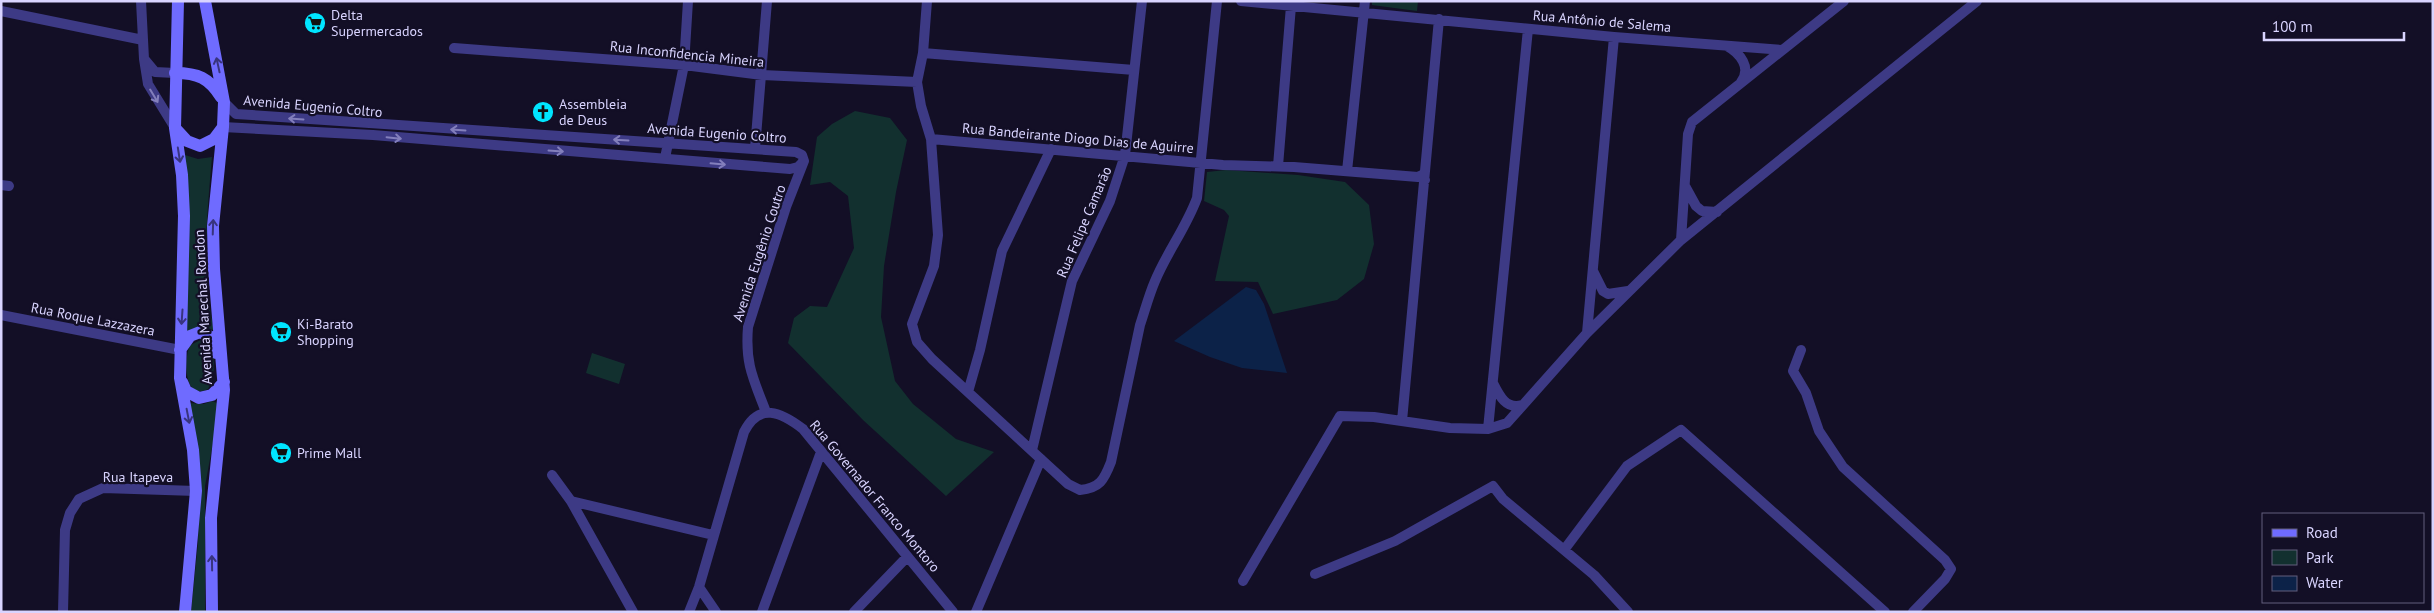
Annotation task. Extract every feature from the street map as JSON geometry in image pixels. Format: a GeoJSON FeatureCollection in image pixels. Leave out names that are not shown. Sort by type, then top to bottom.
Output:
{"type":"FeatureCollection","features":[{"type":"Feature","properties":{"kind":"main road","name":"Avenida Marechal Rondon"},"geometry":{"type":"LineString","coordinates":[[178,1],[175,128],[182,174],[184,216],[180,378],[193,450],[196,491],[185,612]]}},
{"type":"Feature","properties":{"kind":"main road","name":"Avenida Marechal Rondon"},"geometry":{"type":"LineString","coordinates":[[205,1],[224,102],[224,127],[213,226],[214,269],[223,377],[223,413],[211,518],[212,612]]}},
{"type":"Feature","properties":{"kind":"main road"},"geometry":{"type":"LineString","coordinates":[[175,73],[198,75],[214,86],[224,102]]}},
{"type":"Feature","properties":{"kind":"main road"},"geometry":{"type":"LineString","coordinates":[[175,94],[184,83],[198,75]]}},
{"type":"Feature","properties":{"kind":"main road"},"geometry":{"type":"LineString","coordinates":[[175,128],[187,141],[200,146],[214,139],[224,127]]}},
{"type":"Feature","properties":{"kind":"main road"},"geometry":{"type":"LineString","coordinates":[[180,350],[194,333],[207,334],[214,342],[223,377],[212,394],[199,398],[186,390],[180,378]]}},
{"type":"Feature","properties":{"kind":"street"},"geometry":{"type":"LineString","coordinates":[[141,1],[144,59],[148,84],[175,128]]}},
{"type":"Feature","properties":{"kind":"street"},"geometry":{"type":"LineString","coordinates":[[665,158],[684,65],[688,1]]}},
{"type":"Feature","properties":{"kind":"street"},"geometry":{"type":"LineString","coordinates":[[755,149],[768,1]]}},
{"type":"Feature","properties":{"kind":"street"},"geometry":{"type":"LineString","coordinates":[[927,1],[923,53],[917,82],[921,106],[931,139],[938,234],[937,252],[915,313],[912,331],[924,351],[1068,484],[1080,490],[1098,486],[1104,480],[1111,462],[1140,324],[1155,280],[1190,217],[1197,198],[1199,161],[1217,1]]}},
{"type":"Feature","properties":{"kind":"street","name":"Rua Felipe Camarão"},"geometry":{"type":"LineString","coordinates":[[1032,450],[1072,281],[1110,201],[1125,156],[1142,1]]}},
{"type":"Feature","properties":{"kind":"street","name":"Rua Antônio de Salema"},"geometry":{"type":"LineString","coordinates":[[1241,1],[1614,37],[1782,50]]}},
{"type":"Feature","properties":{"kind":"street"},"geometry":{"type":"LineString","coordinates":[[1347,171],[1366,1]]}},
{"type":"Feature","properties":{"kind":"street"},"geometry":{"type":"LineString","coordinates":[[1681,240],[1688,134],[1692,122],[1844,1]]}},
{"type":"Feature","properties":{"kind":"street"},"geometry":{"type":"LineString","coordinates":[[1243,581],[1340,416],[1402,421],[1450,428],[1488,429],[1507,423],[1586,332],[1681,240],[1977,1]]}},
{"type":"Feature","properties":{"kind":"street"},"geometry":{"type":"LineString","coordinates":[[1278,166],[1291,6]]}},
{"type":"Feature","properties":{"kind":"street"},"geometry":{"type":"LineString","coordinates":[[1,11],[143,40]]}},
{"type":"Feature","properties":{"kind":"street"},"geometry":{"type":"LineString","coordinates":[[1402,421],[1439,19]]}},
{"type":"Feature","properties":{"kind":"street"},"geometry":{"type":"LineString","coordinates":[[1488,429],[1528,29]]}},
{"type":"Feature","properties":{"kind":"street"},"geometry":{"type":"LineString","coordinates":[[1586,332],[1614,37]]}},
{"type":"Feature","properties":{"kind":"street"},"geometry":{"type":"LineString","coordinates":[[1726,46],[1736,51],[1744,62],[1746,74],[1740,83]]}},
{"type":"Feature","properties":{"kind":"street","name":"Rua Inconfidencia Mineira"},"geometry":{"type":"LineString","coordinates":[[454,48],[684,65],[762,75],[917,82]]}},
{"type":"Feature","properties":{"kind":"street"},"geometry":{"type":"LineString","coordinates":[[923,53],[1134,70]]}},
{"type":"Feature","properties":{"kind":"street"},"geometry":{"type":"LineString","coordinates":[[144,59],[155,72],[175,73]]}},
{"type":"Feature","properties":{"kind":"street","name":"Avenida Eugenio Coltro"},"geometry":{"type":"LineString","coordinates":[[224,102],[236,114],[796,152],[802,155],[804,161],[798,167],[790,169],[373,136],[224,127]]}},
{"type":"Feature","properties":{"kind":"street"},"geometry":{"type":"LineString","coordinates":[[372,124],[373,136]]}},
{"type":"Feature","properties":{"kind":"street"},"geometry":{"type":"LineString","coordinates":[[517,148],[518,134]]}},
{"type":"Feature","properties":{"kind":"street","name":"Rua Bandeirante Diogo Dias de Aguirre"},"geometry":{"type":"LineString","coordinates":[[931,139],[1199,161],[1223,165],[1278,166],[1418,178],[1422,176],[1425,180]]}},
{"type":"Feature","properties":{"kind":"street"},"geometry":{"type":"LineString","coordinates":[[968,392],[980,350],[1002,252],[1052,149]]}},
{"type":"Feature","properties":{"kind":"street","name":"Avenida Eugênio Coutro"},"geometry":{"type":"LineString","coordinates":[[766,412],[749,369],[746,346],[748,327],[786,207],[804,161]]}},
{"type":"Feature","properties":{"kind":"street"},"geometry":{"type":"LineString","coordinates":[[1685,186],[1702,211],[1717,212]]}},
{"type":"Feature","properties":{"kind":"street"},"geometry":{"type":"LineString","coordinates":[[1592,269],[1598,284],[1608,294],[1617,294],[1631,289]]}},
{"type":"Feature","properties":{"kind":"street","name":"Rua Roque Lazzazera"},"geometry":{"type":"LineString","coordinates":[[1,315],[180,350]]}},
{"type":"Feature","properties":{"kind":"street"},"geometry":{"type":"LineString","coordinates":[[1801,350],[1793,371],[1806,393],[1819,431],[1843,467],[1945,560],[1951,569],[1928,598],[1913,612]]}},
{"type":"Feature","properties":{"kind":"street"},"geometry":{"type":"LineString","coordinates":[[1492,383],[1504,402],[1517,407],[1522,405]]}},
{"type":"Feature","properties":{"kind":"street"},"geometry":{"type":"LineString","coordinates":[[689,612],[699,587],[744,432],[750,420],[766,412]]}},
{"type":"Feature","properties":{"kind":"street","name":"Rua Governador Franco Montoro"},"geometry":{"type":"LineString","coordinates":[[766,412],[780,414],[792,420],[803,429],[907,558],[954,612]]}},
{"type":"Feature","properties":{"kind":"street"},"geometry":{"type":"LineString","coordinates":[[1564,550],[1627,466],[1681,430],[1885,612]]}},
{"type":"Feature","properties":{"kind":"street"},"geometry":{"type":"LineString","coordinates":[[762,612],[821,452]]}},
{"type":"Feature","properties":{"kind":"street"},"geometry":{"type":"LineString","coordinates":[[976,612],[1041,459]]}},
{"type":"Feature","properties":{"kind":"street"},"geometry":{"type":"LineString","coordinates":[[552,475],[571,501],[633,612]]}},
{"type":"Feature","properties":{"kind":"street"},"geometry":{"type":"LineString","coordinates":[[1315,574],[1395,541],[1493,486],[1503,499],[1594,575],[1628,612]]}},
{"type":"Feature","properties":{"kind":"street","name":"Rua Itapeva"},"geometry":{"type":"LineString","coordinates":[[63,612],[65,530],[70,513],[79,499],[103,488],[196,491]]}},
{"type":"Feature","properties":{"kind":"street"},"geometry":{"type":"LineString","coordinates":[[571,501],[713,535]]}},
{"type":"Feature","properties":{"kind":"street"},"geometry":{"type":"LineString","coordinates":[[854,612],[907,558]]}},
{"type":"Feature","properties":{"kind":"street"},"geometry":{"type":"LineString","coordinates":[[699,587],[716,612]]}},
{"type":"Feature","properties":{"kind":"green space"},"geometry":{"type":"Polygon","coordinates":[[[1372,1],[1418,1],[1417,11],[1372,5],[1372,1]]]}},
{"type":"Feature","properties":{"kind":"green space"},"geometry":{"type":"Polygon","coordinates":[[[855,111],[890,118],[907,140],[884,266],[881,317],[895,381],[913,404],[956,439],[994,452],[946,496],[863,420],[788,343],[794,318],[810,306],[827,307],[854,248],[848,196],[830,182],[810,185],[817,137],[832,124],[855,111]]]}},
{"type":"Feature","properties":{"kind":"green space"},"geometry":{"type":"Polygon","coordinates":[[[185,155],[198,159],[212,157],[206,265],[214,330],[194,328],[183,334],[185,155]]]}},
{"type":"Feature","properties":{"kind":"green space"},"geometry":{"type":"Polygon","coordinates":[[[1226,170],[1298,175],[1345,182],[1369,205],[1374,244],[1364,279],[1337,300],[1273,314],[1258,282],[1215,281],[1229,216],[1224,210],[1204,201],[1207,172],[1226,170]]]}},
{"type":"Feature","properties":{"kind":"green space"},"geometry":{"type":"Polygon","coordinates":[[[201,340],[207,344],[213,355],[214,370],[208,389],[199,391],[193,389],[189,383],[186,366],[190,346],[201,340]]]}},
{"type":"Feature","properties":{"kind":"green space"},"geometry":{"type":"Polygon","coordinates":[[[592,353],[625,364],[619,384],[586,373],[592,353]]]}},
{"type":"Feature","properties":{"kind":"green space"},"geometry":{"type":"Polygon","coordinates":[[[212,401],[217,403],[217,421],[205,486],[205,612],[191,612],[198,543],[199,500],[188,403],[204,404],[212,401]]]}},
{"type":"Feature","properties":{"kind":"water"},"geometry":{"type":"Polygon","coordinates":[[[1246,287],[1256,290],[1264,304],[1287,373],[1242,368],[1210,357],[1174,341],[1246,287]]]}},
{"type":"Feature","properties":{"kind":"place","name":"Delta Supermercados"},"geometry":{"type":"Point","coordinates":[315,23]}},
{"type":"Feature","properties":{"kind":"place","name":"Assembleia de Deus"},"geometry":{"type":"Point","coordinates":[543,112]}},
{"type":"Feature","properties":{"kind":"place","name":"Ki-Barato Shopping"},"geometry":{"type":"Point","coordinates":[281,332]}},
{"type":"Feature","properties":{"kind":"place","name":"Prime Mall"},"geometry":{"type":"Point","coordinates":[281,453]}}]}
